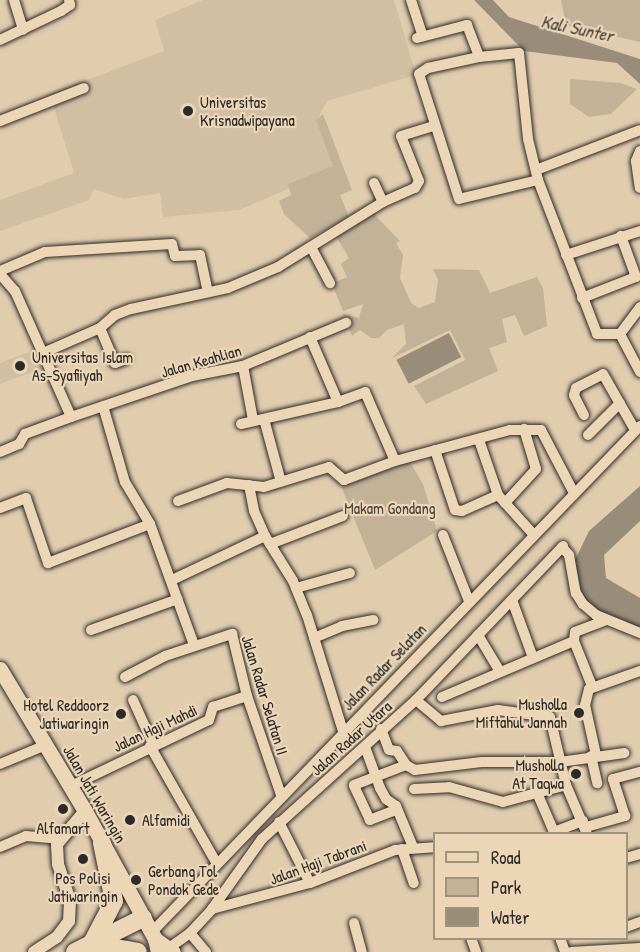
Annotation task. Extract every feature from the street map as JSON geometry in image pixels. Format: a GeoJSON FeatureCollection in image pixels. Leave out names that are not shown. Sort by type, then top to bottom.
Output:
{"type":"FeatureCollection","features":[{"type":"Feature","properties":{"kind":"highway"},"geometry":{"type":"LineString","coordinates":[[95,947],[114,901],[102,843]]}},
{"type":"Feature","properties":{"kind":"highway"},"geometry":{"type":"LineString","coordinates":[[75,952],[95,947],[159,942]]}},
{"type":"Feature","properties":{"kind":"highway"},"geometry":{"type":"LineString","coordinates":[[95,947],[138,952]]}},
{"type":"Feature","properties":{"kind":"main road","name":"Jalan Jati Waringin"},"geometry":{"type":"LineString","coordinates":[[0,669],[71,786],[159,942]]}},
{"type":"Feature","properties":{"kind":"street"},"geometry":{"type":"LineString","coordinates":[[14,0],[23,30]]}},
{"type":"Feature","properties":{"kind":"street"},"geometry":{"type":"LineString","coordinates":[[0,40],[68,7],[69,0]]}},
{"type":"Feature","properties":{"kind":"street"},"geometry":{"type":"LineString","coordinates":[[411,0],[420,37],[467,26],[479,57]]}},
{"type":"Feature","properties":{"kind":"street"},"geometry":{"type":"LineString","coordinates":[[620,334],[598,335],[566,255],[537,175],[528,139],[520,56],[517,52],[479,57],[428,68],[419,74],[459,199],[537,175],[640,130]]}},
{"type":"Feature","properties":{"kind":"street"},"geometry":{"type":"LineString","coordinates":[[0,121],[84,88]]}},
{"type":"Feature","properties":{"kind":"street"},"geometry":{"type":"LineString","coordinates":[[43,353],[100,328],[115,315],[131,309],[208,292],[278,267],[384,202],[419,185],[401,136],[434,126]]}},
{"type":"Feature","properties":{"kind":"street"},"geometry":{"type":"LineString","coordinates":[[640,151],[636,160],[640,188]]}},
{"type":"Feature","properties":{"kind":"street"},"geometry":{"type":"LineString","coordinates":[[374,183],[384,202]]}},
{"type":"Feature","properties":{"kind":"street"},"geometry":{"type":"LineString","coordinates":[[566,255],[640,231]]}},
{"type":"Feature","properties":{"kind":"street"},"geometry":{"type":"LineString","coordinates":[[582,298],[638,276],[621,236]]}},
{"type":"Feature","properties":{"kind":"street"},"geometry":{"type":"LineString","coordinates":[[71,417],[15,291],[1,275],[45,252],[172,244],[176,256],[200,255],[208,292]]}},
{"type":"Feature","properties":{"kind":"street"},"geometry":{"type":"LineString","coordinates":[[311,247],[330,283]]}},
{"type":"Feature","properties":{"kind":"street"},"geometry":{"type":"LineString","coordinates":[[620,334],[640,307]]}},
{"type":"Feature","properties":{"kind":"street","name":"Jalan Keahlian"},"geometry":{"type":"LineString","coordinates":[[0,452],[19,444],[25,434],[192,376],[243,366],[346,323]]}},
{"type":"Feature","properties":{"kind":"street"},"geometry":{"type":"LineString","coordinates":[[100,328],[115,363],[126,359]]}},
{"type":"Feature","properties":{"kind":"street"},"geometry":{"type":"LineString","coordinates":[[620,334],[640,372]]}},
{"type":"Feature","properties":{"kind":"street"},"geometry":{"type":"LineString","coordinates":[[310,337],[338,402]]}},
{"type":"Feature","properties":{"kind":"street"},"geometry":{"type":"LineString","coordinates":[[243,366],[258,420],[281,482]]}},
{"type":"Feature","properties":{"kind":"street"},"geometry":{"type":"LineString","coordinates":[[584,416],[574,392],[599,374],[606,376],[620,403],[638,428]]}},
{"type":"Feature","properties":{"kind":"street"},"geometry":{"type":"LineString","coordinates":[[241,424],[338,402],[365,392],[395,461]]}},
{"type":"Feature","properties":{"kind":"street"},"geometry":{"type":"LineString","coordinates":[[588,435],[620,403]]}},
{"type":"Feature","properties":{"kind":"street"},"geometry":{"type":"LineString","coordinates":[[103,406],[125,482],[150,524],[194,645],[125,677]]}},
{"type":"Feature","properties":{"kind":"street","name":"Jalan Radar Selatan"},"geometry":{"type":"LineString","coordinates":[[159,942],[216,862],[638,428]]}},
{"type":"Feature","properties":{"kind":"street"},"geometry":{"type":"LineString","coordinates":[[435,450],[455,510],[462,511],[501,499],[536,469],[524,429]]}},
{"type":"Feature","properties":{"kind":"street"},"geometry":{"type":"LineString","coordinates":[[178,501],[227,483],[264,487],[329,467],[344,480],[395,461],[524,429],[543,432],[574,493]]}},
{"type":"Feature","properties":{"kind":"street"},"geometry":{"type":"LineString","coordinates":[[479,440],[501,499],[534,535]]}},
{"type":"Feature","properties":{"kind":"street"},"geometry":{"type":"LineString","coordinates":[[249,485],[254,511],[267,540],[296,588],[343,731]]}},
{"type":"Feature","properties":{"kind":"street"},"geometry":{"type":"LineString","coordinates":[[0,508],[26,498],[48,563],[150,524]]}},
{"type":"Feature","properties":{"kind":"street"},"geometry":{"type":"LineString","coordinates":[[172,580],[267,540],[343,516]]}},
{"type":"Feature","properties":{"kind":"street"},"geometry":{"type":"LineString","coordinates":[[443,535],[469,601]]}},
{"type":"Feature","properties":{"kind":"street","name":"Jalan Radar Utara"},"geometry":{"type":"LineString","coordinates":[[159,942],[190,933],[242,872],[253,849],[279,822],[416,700],[563,547],[569,555],[579,598],[591,611],[607,620]]}},
{"type":"Feature","properties":{"kind":"street"},"geometry":{"type":"LineString","coordinates":[[296,588],[350,573]]}},
{"type":"Feature","properties":{"kind":"street"},"geometry":{"type":"LineString","coordinates":[[91,630],[178,599]]}},
{"type":"Feature","properties":{"kind":"street"},"geometry":{"type":"LineString","coordinates":[[512,600],[532,655]]}},
{"type":"Feature","properties":{"kind":"street"},"geometry":{"type":"LineString","coordinates":[[314,638],[342,626],[373,620]]}},
{"type":"Feature","properties":{"kind":"street"},"geometry":{"type":"LineString","coordinates":[[597,783],[585,705],[592,686],[574,641],[575,632],[607,620],[640,633]]}},
{"type":"Feature","properties":{"kind":"street","name":"Jalan Radar Selatan II"},"geometry":{"type":"LineString","coordinates":[[194,645],[232,634],[247,696],[281,795]]}},
{"type":"Feature","properties":{"kind":"street"},"geometry":{"type":"LineString","coordinates":[[478,635],[499,670]]}},
{"type":"Feature","properties":{"kind":"street"},"geometry":{"type":"LineString","coordinates":[[442,697],[532,655],[574,641]]}},
{"type":"Feature","properties":{"kind":"street"},"geometry":{"type":"LineString","coordinates":[[592,686],[640,671]]}},
{"type":"Feature","properties":{"kind":"street","name":"Jalan Haji Mahdi"},"geometry":{"type":"LineString","coordinates":[[71,786],[151,745],[209,720],[213,707],[247,696]]}},
{"type":"Feature","properties":{"kind":"street"},"geometry":{"type":"LineString","coordinates":[[133,700],[151,745],[216,862]]}},
{"type":"Feature","properties":{"kind":"street"},"geometry":{"type":"LineString","coordinates":[[416,700],[441,721],[498,710],[549,716],[566,785],[585,827]]}},
{"type":"Feature","properties":{"kind":"street"},"geometry":{"type":"LineString","coordinates":[[381,729],[389,750]]}},
{"type":"Feature","properties":{"kind":"street"},"geometry":{"type":"LineString","coordinates":[[0,764],[46,745]]}},
{"type":"Feature","properties":{"kind":"street"},"geometry":{"type":"LineString","coordinates":[[365,747],[386,799],[396,806],[408,848],[414,883]]}},
{"type":"Feature","properties":{"kind":"street"},"geometry":{"type":"LineString","coordinates":[[370,761],[389,750],[397,751],[406,765],[415,770],[482,762],[560,762],[624,753]]}},
{"type":"Feature","properties":{"kind":"street"},"geometry":{"type":"LineString","coordinates":[[396,806],[393,811],[369,819],[354,785],[406,765]]}},
{"type":"Feature","properties":{"kind":"street"},"geometry":{"type":"LineString","coordinates":[[538,795],[554,832],[585,827],[625,816],[613,779],[640,772]]}},
{"type":"Feature","properties":{"kind":"street"},"geometry":{"type":"LineString","coordinates":[[414,789],[449,787],[503,802],[538,795],[566,785]]}},
{"type":"Feature","properties":{"kind":"street"},"geometry":{"type":"LineString","coordinates":[[34,952],[57,937],[71,911],[56,857],[59,839],[85,811]]}},
{"type":"Feature","properties":{"kind":"street"},"geometry":{"type":"LineString","coordinates":[[279,822],[310,883]]}},
{"type":"Feature","properties":{"kind":"street"},"geometry":{"type":"LineString","coordinates":[[0,847],[26,836],[59,839]]}},
{"type":"Feature","properties":{"kind":"street","name":"Jalan Haji Tabrani"},"geometry":{"type":"LineString","coordinates":[[212,909],[310,883],[408,848],[433,847]]}},
{"type":"Feature","properties":{"kind":"street"},"geometry":{"type":"LineString","coordinates":[[354,923],[362,952]]}},
{"type":"Feature","properties":{"kind":"street"},"geometry":{"type":"LineString","coordinates":[[190,933],[206,952]]}},
{"type":"Feature","properties":{"kind":"street"},"geometry":{"type":"LineString","coordinates":[[578,951],[615,944],[640,948]]}},
{"type":"Feature","properties":{"kind":"shaded area","name":"Universitas Krisnadwipayana"},"geometry":{"type":"Polygon","coordinates":[[[203,0],[394,0],[416,75],[327,101],[318,118],[337,168],[239,210],[163,217],[160,193],[124,199],[94,189],[89,200],[0,231],[0,200],[74,173],[50,94],[164,51],[155,20],[203,0]]]}},
{"type":"Feature","properties":{"kind":"shaded area","name":"Universitas Islam As-Syafiiyah"},"geometry":{"type":"Polygon","coordinates":[[[32,351],[41,369],[0,384],[0,363],[32,351]]]}},
{"type":"Feature","properties":{"kind":"green space"},"geometry":{"type":"Polygon","coordinates":[[[561,0],[640,0],[640,42],[566,25],[561,0]]]}},
{"type":"Feature","properties":{"kind":"green space"},"geometry":{"type":"Polygon","coordinates":[[[570,79],[621,83],[637,89],[611,114],[589,117],[570,104],[570,79]]]}},
{"type":"Feature","properties":{"kind":"green space"},"geometry":{"type":"Polygon","coordinates":[[[323,114],[352,190],[340,195],[349,217],[310,238],[284,214],[279,201],[291,195],[288,184],[333,166],[316,120],[323,114]]]}},
{"type":"Feature","properties":{"kind":"green space"},"geometry":{"type":"Polygon","coordinates":[[[372,212],[400,241],[396,243],[403,255],[400,278],[411,303],[419,308],[435,302],[438,280],[433,269],[479,270],[490,293],[537,277],[543,288],[547,326],[524,336],[515,315],[502,319],[507,342],[489,348],[498,371],[426,404],[414,386],[465,360],[450,330],[392,358],[406,344],[404,324],[387,330],[379,338],[371,338],[360,330],[352,336],[343,314],[359,318],[363,304],[343,311],[332,284],[347,277],[341,264],[349,258],[336,236],[372,212]]]}},
{"type":"Feature","properties":{"kind":"green space","name":"Makam Gondang"},"geometry":{"type":"Polygon","coordinates":[[[408,459],[423,484],[437,531],[375,570],[341,486],[408,459]]]}},
{"type":"Feature","properties":{"kind":"water"},"geometry":{"type":"Polygon","coordinates":[[[474,0],[493,0],[509,17],[640,59],[640,84],[617,63],[524,51],[474,0]]]}},
{"type":"Feature","properties":{"kind":"water"},"geometry":{"type":"Polygon","coordinates":[[[449,333],[461,357],[409,384],[396,360],[449,333]]]}},
{"type":"Feature","properties":{"kind":"water"},"geometry":{"type":"Polygon","coordinates":[[[640,486],[640,521],[604,555],[606,578],[640,598],[640,632],[595,613],[577,590],[574,562],[589,531],[640,486]]]}},
{"type":"Feature","properties":{"kind":"place","name":"Universitas Krisnadwipayana"},"geometry":{"type":"Point","coordinates":[188,111]}},
{"type":"Feature","properties":{"kind":"place","name":"Universitas Islam As-Syafiiyah"},"geometry":{"type":"Point","coordinates":[20,366]}},
{"type":"Feature","properties":{"kind":"place","name":"Musholla Miftahul Jannah"},"geometry":{"type":"Point","coordinates":[579,713]}},
{"type":"Feature","properties":{"kind":"place","name":"Hotel Reddoorz Jatiwaringin"},"geometry":{"type":"Point","coordinates":[121,714]}},
{"type":"Feature","properties":{"kind":"place","name":"Musholla At Taqwa"},"geometry":{"type":"Point","coordinates":[576,774]}},
{"type":"Feature","properties":{"kind":"place","name":"Alfamart"},"geometry":{"type":"Point","coordinates":[63,809]}},
{"type":"Feature","properties":{"kind":"place","name":"Alfamidi"},"geometry":{"type":"Point","coordinates":[130,820]}},
{"type":"Feature","properties":{"kind":"place","name":"Pos Polisi Jatiwaringin"},"geometry":{"type":"Point","coordinates":[83,859]}},
{"type":"Feature","properties":{"kind":"place","name":"Gerbang Tol Pondok Gede"},"geometry":{"type":"Point","coordinates":[136,880]}},
{"type":"Feature","properties":{"kind":"water label","name":"Kali Sunter"},"geometry":{"type":"Point","coordinates":[577,29]}}]}
